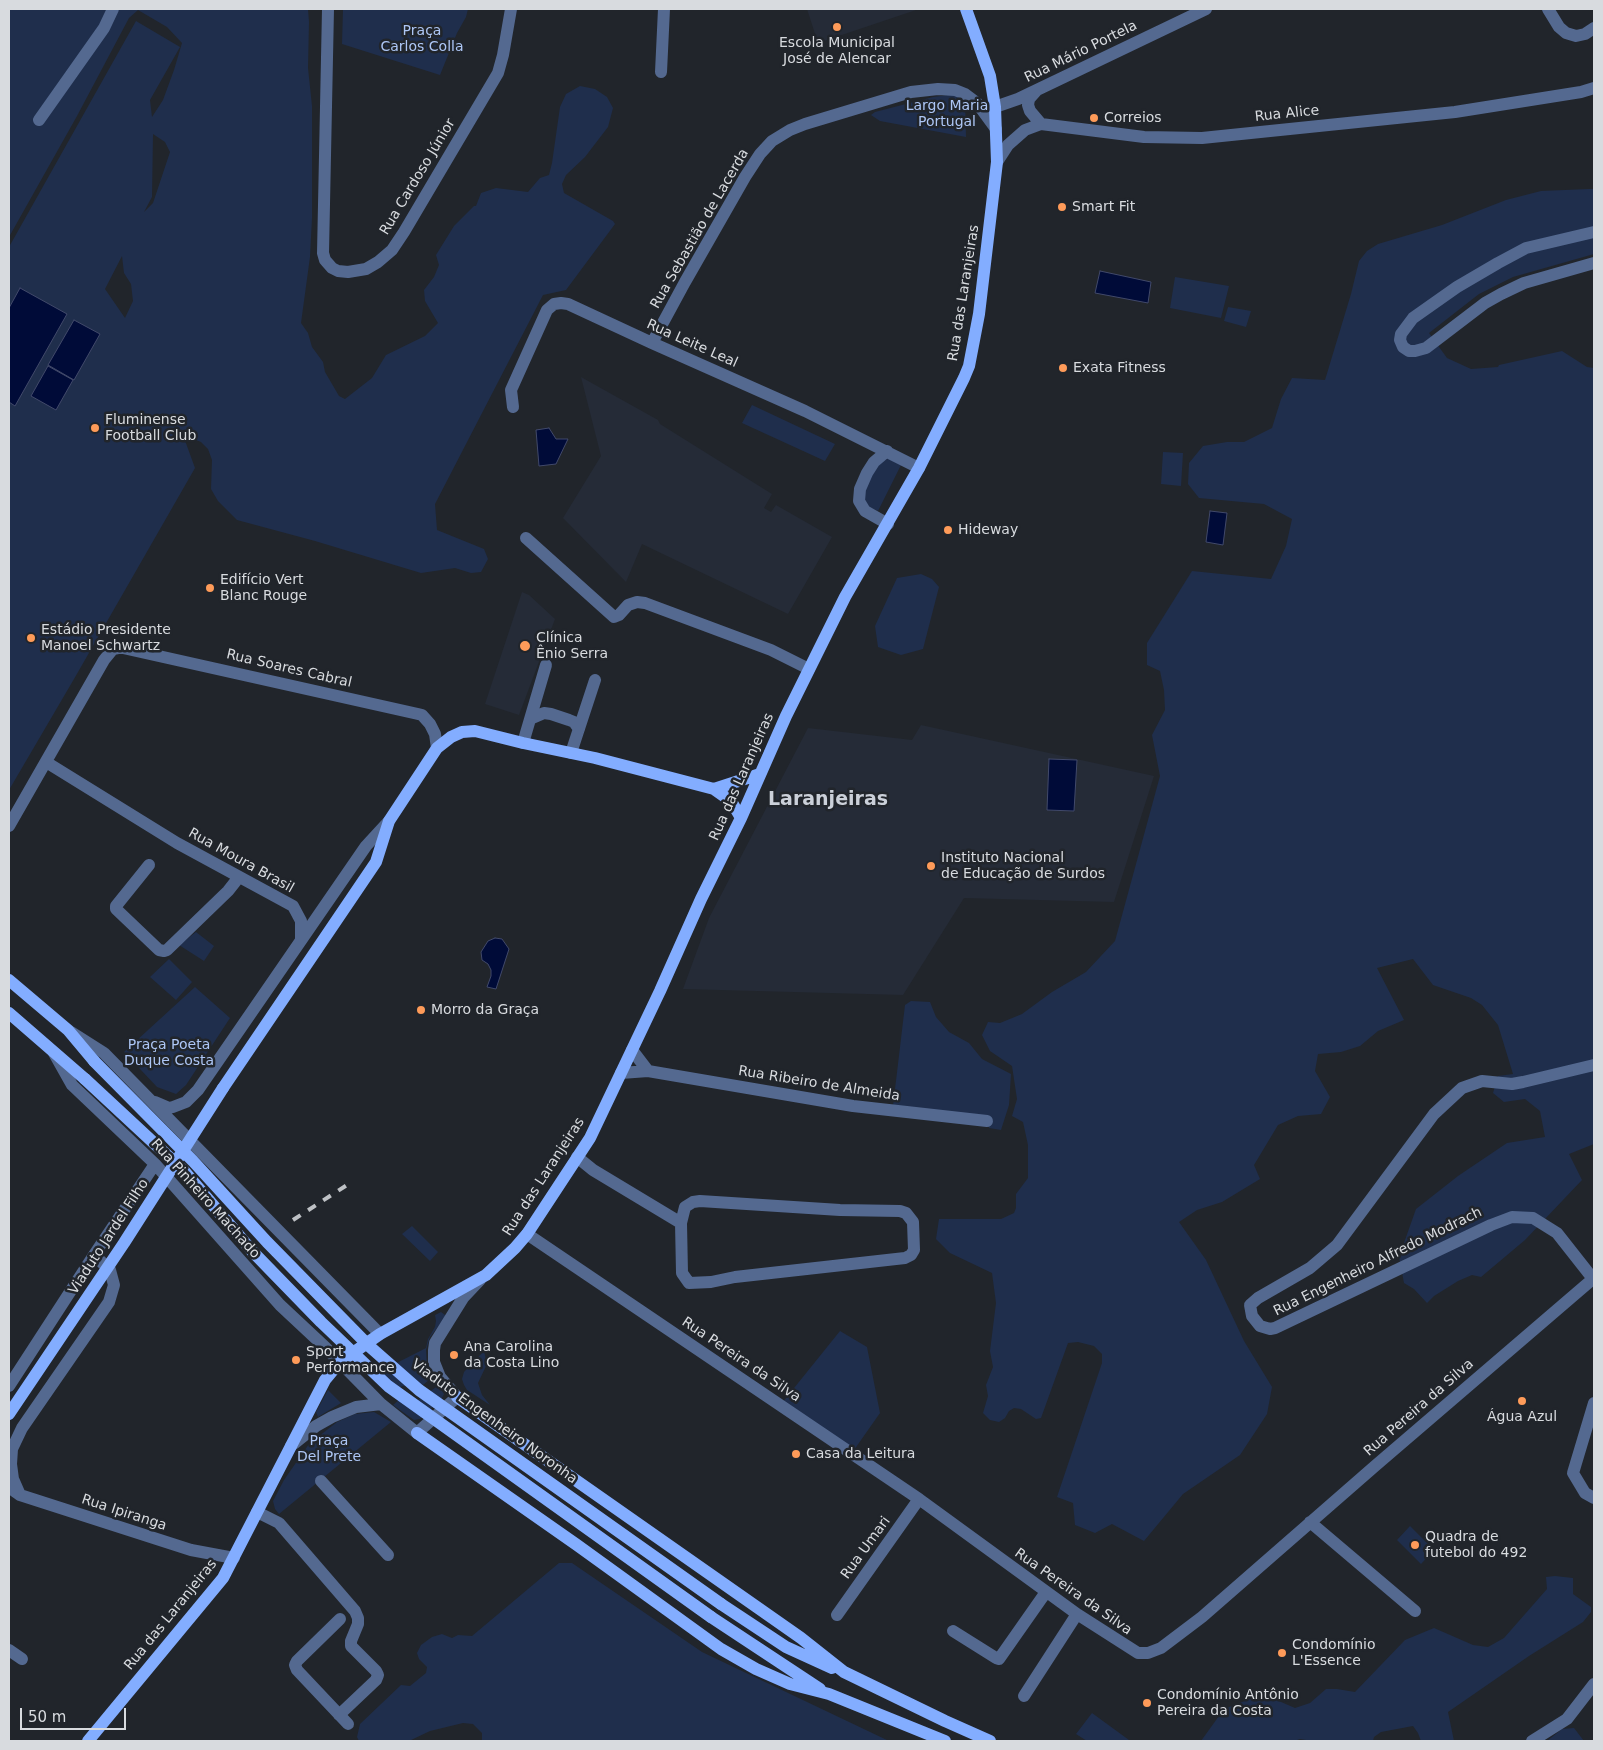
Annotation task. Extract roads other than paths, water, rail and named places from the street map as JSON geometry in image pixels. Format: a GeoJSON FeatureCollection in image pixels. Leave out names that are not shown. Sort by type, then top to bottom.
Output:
{"type":"FeatureCollection","features":[{"type":"Feature","properties":{"kind":"main road","name":"Rua das Laranjeiras"},"geometry":{"type":"LineString","coordinates":[[88,1741],[223,1578],[325,1380],[340,1362],[380,1334],[486,1275],[516,1248],[590,1138],[809,669],[845,598],[919,468],[969,366],[979,314],[998,162],[996,106],[990,76],[966,9]]}},
{"type":"Feature","properties":{"kind":"main road"},"geometry":{"type":"LineString","coordinates":[[437,748],[462,732],[475,731],[595,758],[714,789],[731,801],[741,818]]}},
{"type":"Feature","properties":{"kind":"main road","name":"Viaduto Jardel Filho"},"geometry":{"type":"LineString","coordinates":[[9,1414],[124,1243],[223,1088],[376,862],[389,821],[437,748]]}},
{"type":"Feature","properties":{"kind":"main road"},"geometry":{"type":"LineString","coordinates":[[714,789],[760,774]]}},
{"type":"Feature","properties":{"kind":"main road","name":"Rua Pinheiro Machado"},"geometry":{"type":"LineString","coordinates":[[9,980],[68,1030]]}},
{"type":"Feature","properties":{"kind":"main road","name":"Rua Pinheiro Machado"},"geometry":{"type":"LineString","coordinates":[[9,1013],[52,1051]]}},
{"type":"Feature","properties":{"kind":"main road","name":"Viaduto Engenheiro Noronha"},"geometry":{"type":"LineString","coordinates":[[68,1030],[94,1061],[193,1161],[369,1346],[419,1390],[721,1604],[786,1647],[810,1659],[844,1672]]}},
{"type":"Feature","properties":{"kind":"main road"},"geometry":{"type":"LineString","coordinates":[[52,1051],[184,1171],[252,1251],[321,1322],[388,1386],[711,1617],[829,1694]]}},
{"type":"Feature","properties":{"kind":"main road"},"geometry":{"type":"LineString","coordinates":[[457,1396],[800,1638],[844,1672],[946,1722],[990,1741]]}},
{"type":"Feature","properties":{"kind":"main road"},"geometry":{"type":"LineString","coordinates":[[417,1433],[577,1544],[721,1649],[756,1669],[790,1684],[829,1694],[945,1741]]}},
{"type":"Feature","properties":{"kind":"street"},"geometry":{"type":"LineString","coordinates":[[39,120],[104,28],[113,9]]}},
{"type":"Feature","properties":{"kind":"street","name":"Rua Cardoso Júnior"},"geometry":{"type":"LineString","coordinates":[[328,9],[323,253],[325,260],[332,268],[348,272],[366,268],[378,262],[392,250],[404,232],[498,73],[511,9]]}},
{"type":"Feature","properties":{"kind":"street"},"geometry":{"type":"LineString","coordinates":[[661,72],[664,9]]}},
{"type":"Feature","properties":{"kind":"street","name":"Rua Mário Portela"},"geometry":{"type":"LineString","coordinates":[[996,106],[1018,99],[1206,9]]}},
{"type":"Feature","properties":{"kind":"street"},"geometry":{"type":"LineString","coordinates":[[1548,9],[1559,27],[1566,33],[1576,36],[1585,34],[1594,28]]}},
{"type":"Feature","properties":{"kind":"street","name":"Rua Alice"},"geometry":{"type":"LineString","coordinates":[[1041,124],[1144,137],[1202,138],[1454,112],[1581,92],[1594,88]]}},
{"type":"Feature","properties":{"kind":"street","name":"Rua Sebastião de Lacerda"},"geometry":{"type":"LineString","coordinates":[[652,344],[745,177],[760,154],[772,141],[790,130],[805,124],[911,92],[938,89],[955,90],[965,94],[976,103],[996,129]]}},
{"type":"Feature","properties":{"kind":"street"},"geometry":{"type":"LineString","coordinates":[[998,162],[1008,145],[1025,130],[1041,124],[1030,111],[1028,105],[1029,99],[1037,90]]}},
{"type":"Feature","properties":{"kind":"street"},"geometry":{"type":"LineString","coordinates":[[1594,232],[1526,248],[1457,287],[1413,318],[1401,334],[1400,340],[1403,348],[1409,351],[1426,348],[1485,303],[1524,283],[1594,263]]}},
{"type":"Feature","properties":{"kind":"street","name":"Rua Leite Leal"},"geometry":{"type":"LineString","coordinates":[[513,407],[511,390],[547,310],[554,304],[568,304],[652,344],[805,411],[919,468]]}},
{"type":"Feature","properties":{"kind":"street"},"geometry":{"type":"LineString","coordinates":[[887,451],[874,462],[867,473],[860,489],[859,501],[865,511],[888,524]]}},
{"type":"Feature","properties":{"kind":"street"},"geometry":{"type":"LineString","coordinates":[[526,538],[614,617],[619,615],[628,605],[637,602],[645,603],[771,650],[809,669]]}},
{"type":"Feature","properties":{"kind":"street","name":"Rua Soares Cabral"},"geometry":{"type":"LineString","coordinates":[[46,762],[104,660],[113,649],[123,648],[418,714],[425,718],[433,729],[437,748]]}},
{"type":"Feature","properties":{"kind":"street"},"geometry":{"type":"LineString","coordinates":[[523,743],[546,664]]}},
{"type":"Feature","properties":{"kind":"street"},"geometry":{"type":"LineString","coordinates":[[571,753],[595,680]]}},
{"type":"Feature","properties":{"kind":"street"},"geometry":{"type":"LineString","coordinates":[[530,719],[544,713],[551,714],[574,722],[579,729]]}},
{"type":"Feature","properties":{"kind":"street"},"geometry":{"type":"LineString","coordinates":[[9,826],[46,762]]}},
{"type":"Feature","properties":{"kind":"street","name":"Rua Moura Brasil"},"geometry":{"type":"LineString","coordinates":[[46,762],[177,843],[292,906],[301,921],[301,939]]}},
{"type":"Feature","properties":{"kind":"street"},"geometry":{"type":"LineString","coordinates":[[152,1101],[169,1108],[186,1102],[198,1090],[366,846],[389,821]]}},
{"type":"Feature","properties":{"kind":"street"},"geometry":{"type":"LineString","coordinates":[[149,865],[116,906],[116,909],[159,950],[164,951],[214,904],[239,877]]}},
{"type":"Feature","properties":{"kind":"street","name":"Rua Pinheiro Machado"},"geometry":{"type":"LineString","coordinates":[[68,1030],[104,1053],[380,1334]]}},
{"type":"Feature","properties":{"kind":"street"},"geometry":{"type":"LineString","coordinates":[[632,1050],[648,1071]]}},
{"type":"Feature","properties":{"kind":"street","name":"Rua Pinheiro Machado"},"geometry":{"type":"LineString","coordinates":[[52,1051],[72,1085],[156,1164],[280,1305],[308,1330],[381,1404],[417,1433]]}},
{"type":"Feature","properties":{"kind":"street","name":"Rua Engenheiro Alfredo Modrach"},"geometry":{"type":"LineString","coordinates":[[1594,1065],[1512,1084],[1482,1081],[1462,1088],[1434,1114],[1337,1244],[1310,1268],[1258,1298],[1250,1305],[1252,1316],[1260,1326],[1270,1329],[1276,1328],[1512,1216],[1533,1218],[1557,1233],[1594,1279]]}},
{"type":"Feature","properties":{"kind":"street","name":"Rua Ribeiro de Almeida"},"geometry":{"type":"LineString","coordinates":[[621,1073],[648,1071],[845,1105],[987,1121]]}},
{"type":"Feature","properties":{"kind":"street"},"geometry":{"type":"LineString","coordinates":[[577,1157],[593,1170],[681,1223]]}},
{"type":"Feature","properties":{"kind":"street"},"geometry":{"type":"LineString","coordinates":[[9,1386],[94,1254],[156,1164]]}},
{"type":"Feature","properties":{"kind":"street"},"geometry":{"type":"LineString","coordinates":[[700,1201],[840,1210],[900,1211],[906,1212],[913,1222],[914,1250],[911,1256],[905,1258],[735,1277],[711,1282],[689,1283],[682,1273],[681,1223],[685,1207],[692,1202],[700,1201]]}},
{"type":"Feature","properties":{"kind":"street","name":"Rua Pereira da Silva"},"geometry":{"type":"LineString","coordinates":[[527,1234],[919,1499],[1077,1614],[1138,1653],[1148,1653],[1161,1648],[1202,1617],[1594,1279]]}},
{"type":"Feature","properties":{"kind":"street"},"geometry":{"type":"LineString","coordinates":[[20,1495],[12,1472],[12,1449],[22,1428],[108,1302],[114,1285],[110,1270],[94,1254]]}},
{"type":"Feature","properties":{"kind":"street"},"geometry":{"type":"LineString","coordinates":[[417,1433],[457,1396],[440,1377],[434,1362],[435,1343],[463,1298],[486,1275]]}},
{"type":"Feature","properties":{"kind":"street"},"geometry":{"type":"LineString","coordinates":[[308,1330],[319,1331],[327,1328],[334,1322],[344,1310],[344,1298]]}},
{"type":"Feature","properties":{"kind":"street"},"geometry":{"type":"LineString","coordinates":[[1594,1403],[1573,1473],[1585,1493],[1594,1498]]}},
{"type":"Feature","properties":{"kind":"street","name":"Rua das Laranjeiras"},"geometry":{"type":"LineString","coordinates":[[291,1446],[316,1426],[348,1409],[381,1404]]}},
{"type":"Feature","properties":{"kind":"street"},"geometry":{"type":"LineString","coordinates":[[321,1481],[388,1556]]}},
{"type":"Feature","properties":{"kind":"street","name":"Rua Ipiranga"},"geometry":{"type":"LineString","coordinates":[[9,1487],[20,1495],[190,1550],[234,1558]]}},
{"type":"Feature","properties":{"kind":"street","name":"Rua Umari"},"geometry":{"type":"LineString","coordinates":[[837,1615],[919,1499]]}},
{"type":"Feature","properties":{"kind":"street"},"geometry":{"type":"LineString","coordinates":[[257,1512],[279,1523],[355,1612],[358,1618],[351,1646],[376,1670],[378,1675],[343,1720],[295,1665],[340,1619]]}},
{"type":"Feature","properties":{"kind":"street"},"geometry":{"type":"LineString","coordinates":[[1310,1522],[1415,1611]]}},
{"type":"Feature","properties":{"kind":"street"},"geometry":{"type":"LineString","coordinates":[[953,1631],[999,1659],[1046,1592]]}},
{"type":"Feature","properties":{"kind":"street"},"geometry":{"type":"LineString","coordinates":[[1024,1696],[1077,1614]]}},
{"type":"Feature","properties":{"kind":"street"},"geometry":{"type":"LineString","coordinates":[[9,1650],[22,1659]]}},
{"type":"Feature","properties":{"kind":"street"},"geometry":{"type":"LineString","coordinates":[[1532,1741],[1567,1719],[1594,1684]]}},
{"type":"Feature","properties":{"kind":"railway"},"geometry":{"type":"LineString","coordinates":[[293,1220],[347,1185]]}},
{"type":"Feature","properties":{"kind":"place","name":"Escola Municipal José de Alencar"},"geometry":{"type":"Point","coordinates":[837,27]}},
{"type":"Feature","properties":{"kind":"place","name":"Correios"},"geometry":{"type":"Point","coordinates":[1094,118]}},
{"type":"Feature","properties":{"kind":"place","name":"Smart Fit"},"geometry":{"type":"Point","coordinates":[1062,207]}},
{"type":"Feature","properties":{"kind":"place","name":"Exata Fitness"},"geometry":{"type":"Point","coordinates":[1063,368]}},
{"type":"Feature","properties":{"kind":"place","name":"Fluminense Football Club"},"geometry":{"type":"Point","coordinates":[95,428]}},
{"type":"Feature","properties":{"kind":"place","name":"Hideway"},"geometry":{"type":"Point","coordinates":[948,530]}},
{"type":"Feature","properties":{"kind":"place","name":"Edifício Vert Blanc Rouge"},"geometry":{"type":"Point","coordinates":[210,588]}},
{"type":"Feature","properties":{"kind":"place","name":"Estádio Presidente Manoel Schwartz"},"geometry":{"type":"Point","coordinates":[31,638]}},
{"type":"Feature","properties":{"kind":"place","name":"Clínica Ênio Serra"},"geometry":{"type":"Point","coordinates":[525,646]}},
{"type":"Feature","properties":{"kind":"place","name":"Instituto Nacional de Educação de Surdos"},"geometry":{"type":"Point","coordinates":[931,866]}},
{"type":"Feature","properties":{"kind":"place","name":"Morro da Graça"},"geometry":{"type":"Point","coordinates":[421,1010]}},
{"type":"Feature","properties":{"kind":"place","name":"Ana Carolina da Costa Lino"},"geometry":{"type":"Point","coordinates":[454,1355]}},
{"type":"Feature","properties":{"kind":"place","name":"Sport Performance"},"geometry":{"type":"Point","coordinates":[296,1360]}},
{"type":"Feature","properties":{"kind":"place","name":"Água Azul"},"geometry":{"type":"Point","coordinates":[1522,1401]}},
{"type":"Feature","properties":{"kind":"place","name":"Casa da Leitura"},"geometry":{"type":"Point","coordinates":[796,1454]}},
{"type":"Feature","properties":{"kind":"place","name":"Quadra de futebol do 492"},"geometry":{"type":"Point","coordinates":[1415,1545]}},
{"type":"Feature","properties":{"kind":"place","name":"Condomínio L'Essence"},"geometry":{"type":"Point","coordinates":[1282,1653]}},
{"type":"Feature","properties":{"kind":"place","name":"Condomínio Antônio Pereira da Costa"},"geometry":{"type":"Point","coordinates":[1147,1703]}},
{"type":"Feature","properties":{"kind":"district","name":"Laranjeiras"},"geometry":{"type":"Point","coordinates":[828,800]}},
{"type":"Feature","properties":{"kind":"park label","name":"Praça Carlos Colla"},"geometry":{"type":"Point","coordinates":[422,40]}},
{"type":"Feature","properties":{"kind":"park label","name":"Largo Maria Portugal"},"geometry":{"type":"Point","coordinates":[947,114]}},
{"type":"Feature","properties":{"kind":"park label","name":"Praça Poeta Duque Costa"},"geometry":{"type":"Point","coordinates":[169,1054]}},
{"type":"Feature","properties":{"kind":"park label","name":"Praça Del Prete"},"geometry":{"type":"Point","coordinates":[329,1449]}}]}
